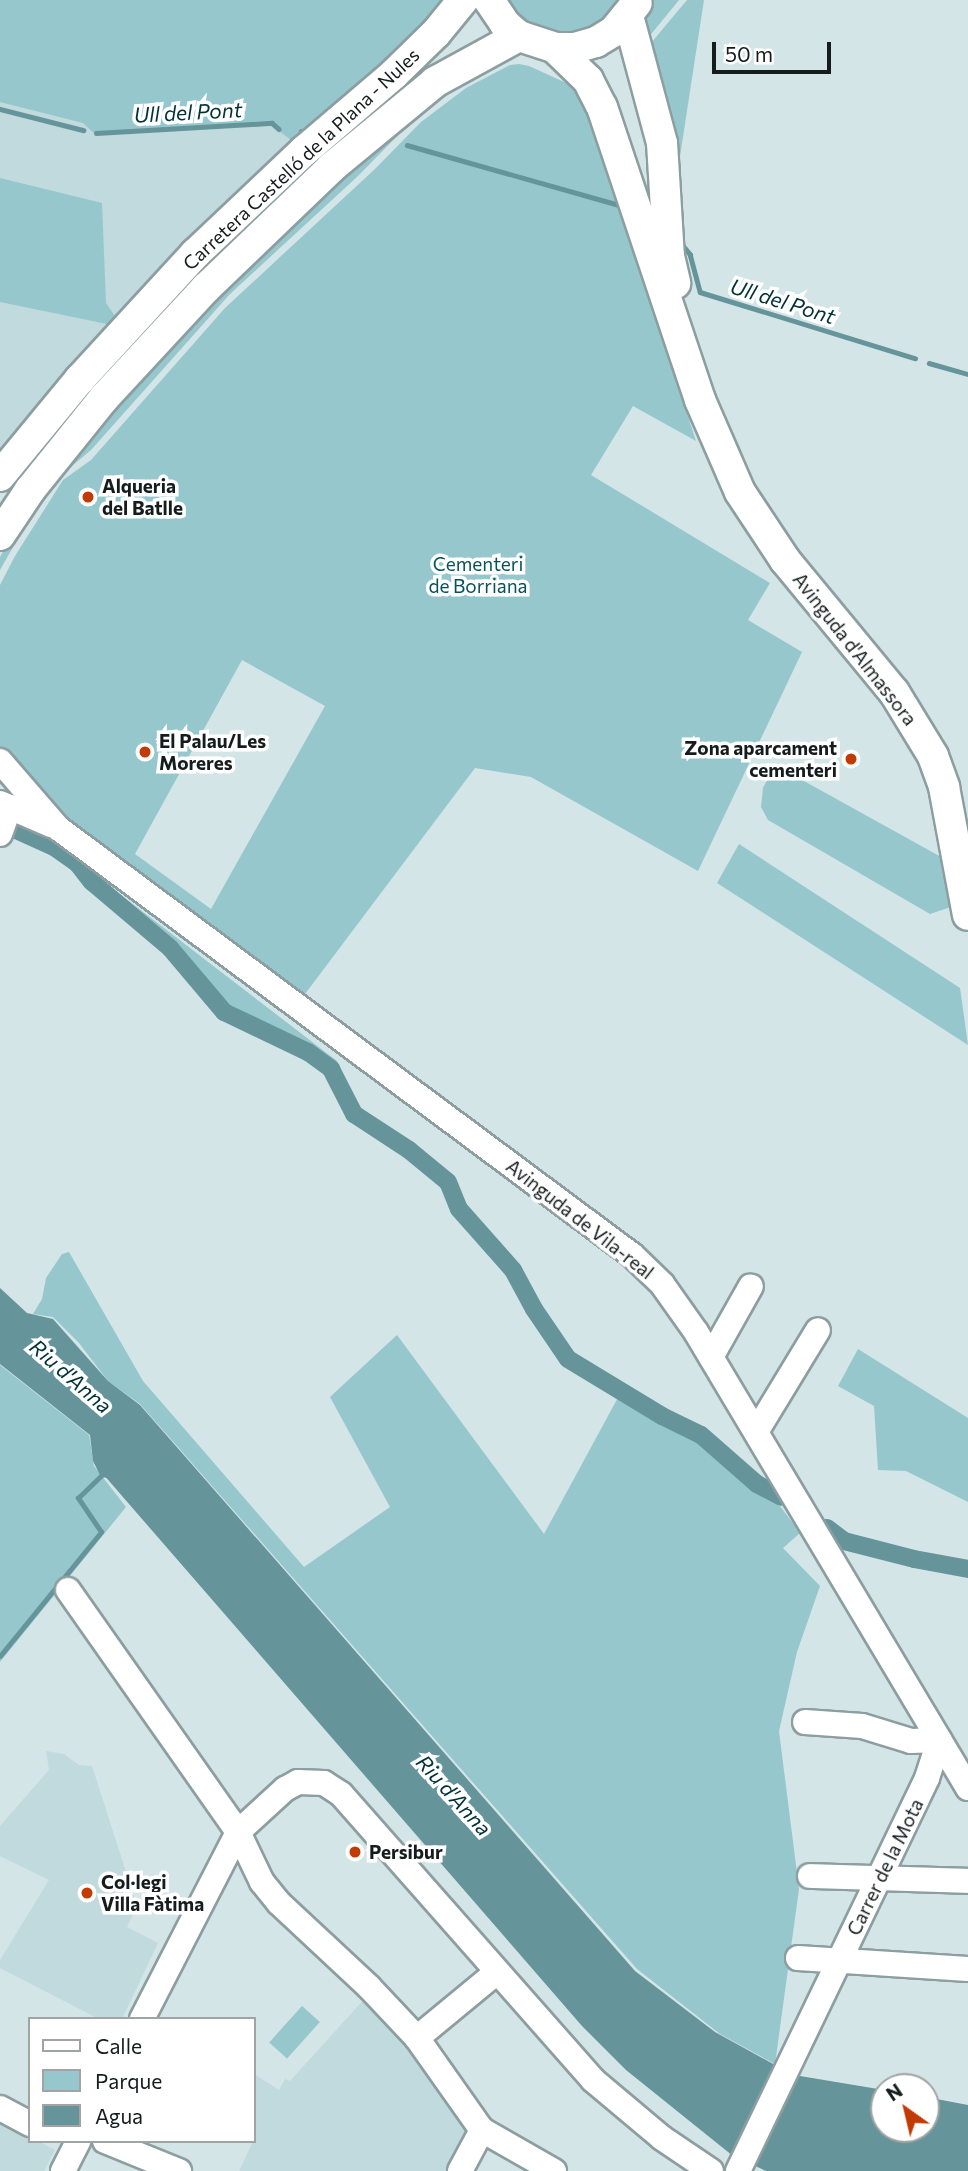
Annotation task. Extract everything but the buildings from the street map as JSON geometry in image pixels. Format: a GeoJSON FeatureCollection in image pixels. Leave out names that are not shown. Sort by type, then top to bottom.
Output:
{"type":"FeatureCollection","features":[{"type":"Feature","properties":{"kind":"main road","name":"Carretera Castelló de la Plana - Nules"},"geometry":{"type":"LineString","coordinates":[[0,476],[89,370],[195,254],[304,151],[394,74],[436,33],[463,0]]}},
{"type":"Feature","properties":{"kind":"main road"},"geometry":{"type":"LineString","coordinates":[[489,0],[505,24],[519,36],[555,48],[576,48],[596,42],[614,31],[633,8]]}},
{"type":"Feature","properties":{"kind":"main road","name":"Avinguda d'Almassora"},"geometry":{"type":"LineString","coordinates":[[633,8],[662,143],[669,256],[700,400]]}},
{"type":"Feature","properties":{"kind":"main road","name":"Carretera Castelló de la Plana - Nules"},"geometry":{"type":"LineString","coordinates":[[0,535],[30,491],[104,398],[206,288],[293,204],[402,107],[435,82],[519,36]]}},
{"type":"Feature","properties":{"kind":"main road","name":"Avinguda d'Almassora"},"geometry":{"type":"LineString","coordinates":[[555,48],[588,79],[602,107],[700,400],[740,492],[785,561],[894,692],[933,756],[944,787],[968,915]]}},
{"type":"Feature","properties":{"kind":"street","name":"Avinguda de Vila-real"},"geometry":{"type":"LineString","coordinates":[[0,761],[58,828],[632,1255],[662,1284],[711,1357],[963,1779]]}},
{"type":"Feature","properties":{"kind":"street","name":"Avinguda de Vila-real"},"geometry":{"type":"LineString","coordinates":[[5,805],[58,828]]}},
{"type":"Feature","properties":{"kind":"street"},"geometry":{"type":"LineString","coordinates":[[0,834],[5,805]]}},
{"type":"Feature","properties":{"kind":"street"},"geometry":{"type":"LineString","coordinates":[[711,1357],[751,1286]]}},
{"type":"Feature","properties":{"kind":"street"},"geometry":{"type":"LineString","coordinates":[[756,1432],[818,1330]]}},
{"type":"Feature","properties":{"kind":"street"},"geometry":{"type":"LineString","coordinates":[[68,1590],[238,1832],[262,1882],[279,1903],[369,1987],[417,2038],[482,2130],[524,2164],[554,2171]]}},
{"type":"Feature","properties":{"kind":"street"},"geometry":{"type":"LineString","coordinates":[[805,1722],[862,1726],[911,1741],[939,1740]]}},
{"type":"Feature","properties":{"kind":"street","name":"Carrer de la Mota"},"geometry":{"type":"LineString","coordinates":[[740,2167],[930,1771],[939,1740]]}},
{"type":"Feature","properties":{"kind":"street"},"geometry":{"type":"LineString","coordinates":[[930,1771],[963,1779]]}},
{"type":"Feature","properties":{"kind":"street"},"geometry":{"type":"LineString","coordinates":[[143,2017],[238,1832],[285,1789],[298,1782],[313,1781],[341,1794],[593,2080],[662,2138],[711,2171]]}},
{"type":"Feature","properties":{"kind":"street"},"geometry":{"type":"LineString","coordinates":[[810,1876],[968,1881]]}},
{"type":"Feature","properties":{"kind":"street"},"geometry":{"type":"LineString","coordinates":[[798,1958],[968,1969]]}},
{"type":"Feature","properties":{"kind":"street"},"geometry":{"type":"LineString","coordinates":[[417,2038],[497,1972]]}},
{"type":"Feature","properties":{"kind":"street"},"geometry":{"type":"LineString","coordinates":[[0,2108],[28,2123]]}},
{"type":"Feature","properties":{"kind":"street"},"geometry":{"type":"LineString","coordinates":[[460,2171],[482,2130]]}},
{"type":"Feature","properties":{"kind":"street"},"geometry":{"type":"LineString","coordinates":[[63,2171],[71,2143]]}},
{"type":"Feature","properties":{"kind":"street"},"geometry":{"type":"LineString","coordinates":[[110,2143],[179,2171]]}},
{"type":"Feature","properties":{"kind":"shaded area"},"geometry":{"type":"Polygon","coordinates":[[[0,0],[420,29],[286,144],[208,217],[100,332],[0,451],[0,0]]]}},
{"type":"Feature","properties":{"kind":"shaded area","name":"Col·legi Villa Fàtima"},"geometry":{"type":"Polygon","coordinates":[[[46,1751],[64,1754],[79,1765],[92,1766],[137,1906],[127,1927],[158,1943],[123,2017],[95,2017],[0,1968],[0,1960],[49,1880],[0,1856],[0,1826],[49,1770],[46,1751]]]}},
{"type":"Feature","properties":{"kind":"shaded area"},"geometry":{"type":"Polygon","coordinates":[[[368,1995],[403,2034],[473,2132],[452,2171],[239,2171],[252,2143],[256,2143],[256,2075],[279,2090],[285,2079],[290,2081],[368,1995]]]}},
{"type":"Feature","properties":{"kind":"shaded area"},"geometry":{"type":"Polygon","coordinates":[[[0,2121],[28,2136],[28,2143],[42,2143],[55,2150],[44,2171],[0,2171],[0,2121]]]}},
{"type":"Feature","properties":{"kind":"green space"},"geometry":{"type":"Polygon","coordinates":[[[0,0],[449,0],[432,21],[295,143],[271,125],[96,135],[83,123],[0,102],[0,0]]]}},
{"type":"Feature","properties":{"kind":"green space"},"geometry":{"type":"Polygon","coordinates":[[[506,0],[622,0],[607,19],[573,34],[554,33],[528,24],[506,0]]]}},
{"type":"Feature","properties":{"kind":"green space"},"geometry":{"type":"Polygon","coordinates":[[[648,0],[679,0],[639,49],[638,36],[648,0]]]}},
{"type":"Feature","properties":{"kind":"green space"},"geometry":{"type":"Polygon","coordinates":[[[687,0],[704,0],[673,202],[641,55],[687,0]]]}},
{"type":"Feature","properties":{"kind":"green space","name":"Cementeri de Borriana"},"geometry":{"type":"Polygon","coordinates":[[[510,65],[529,66],[573,86],[588,110],[696,441],[633,406],[591,475],[770,583],[748,620],[802,652],[698,871],[531,777],[475,768],[302,998],[72,829],[0,754],[0,585],[63,480],[91,460],[225,308],[375,169],[421,122],[466,88],[510,65]],[[242,660],[135,854],[211,909],[325,706],[242,660]]]}},
{"type":"Feature","properties":{"kind":"green space"},"geometry":{"type":"Polygon","coordinates":[[[407,117],[412,121],[358,176],[230,294],[91,450],[60,476],[25,526],[0,570],[0,557],[13,532],[50,479],[246,260],[407,117]]]}},
{"type":"Feature","properties":{"kind":"green space"},"geometry":{"type":"Polygon","coordinates":[[[0,178],[102,203],[106,303],[117,319],[112,325],[0,302],[0,178]]]}},
{"type":"Feature","properties":{"kind":"green space"},"geometry":{"type":"Polygon","coordinates":[[[775,765],[952,863],[958,898],[951,907],[930,914],[768,820],[761,807],[763,788],[775,765]]]}},
{"type":"Feature","properties":{"kind":"green space"},"geometry":{"type":"Polygon","coordinates":[[[739,844],[960,988],[968,1045],[717,883],[739,844]]]}},
{"type":"Feature","properties":{"kind":"green space"},"geometry":{"type":"Polygon","coordinates":[[[77,863],[337,1061],[331,1068],[308,1051],[275,1039],[224,1011],[170,947],[92,881],[77,863]]]}},
{"type":"Feature","properties":{"kind":"green space"},"geometry":{"type":"Polygon","coordinates":[[[69,1252],[143,1381],[304,1567],[390,1507],[330,1397],[397,1335],[544,1534],[621,1392],[717,1447],[756,1485],[774,1498],[800,1533],[783,1548],[820,1586],[797,1652],[779,1731],[799,1889],[775,2064],[720,2034],[637,1969],[140,1404],[108,1381],[79,1343],[53,1317],[33,1314],[42,1299],[46,1278],[62,1254],[69,1252]]]}},
{"type":"Feature","properties":{"kind":"green space"},"geometry":{"type":"Polygon","coordinates":[[[858,1349],[968,1418],[968,1502],[906,1471],[878,1470],[874,1406],[838,1386],[858,1349]]]}},
{"type":"Feature","properties":{"kind":"green space"},"geometry":{"type":"Polygon","coordinates":[[[0,1365],[89,1435],[94,1466],[126,1507],[0,1662],[0,1365]]]}},
{"type":"Feature","properties":{"kind":"green space"},"geometry":{"type":"Polygon","coordinates":[[[302,2006],[320,2022],[287,2058],[269,2042],[302,2006]]]}},
{"type":"Feature","properties":{"kind":"water","name":"Riu d'Anna"},"geometry":{"type":"Polygon","coordinates":[[[0,1288],[27,1313],[53,1319],[108,1381],[140,1405],[635,1971],[715,2032],[775,2065],[733,2156],[626,2070],[582,2026],[103,1474],[100,1475],[93,1461],[90,1435],[0,1364],[0,1288]]]}},
{"type":"Feature","properties":{"kind":"water"},"geometry":{"type":"Polygon","coordinates":[[[794,2075],[870,2088],[870,2143],[940,2143],[940,2100],[968,2105],[968,2171],[766,2171],[751,2164],[794,2075]]]}},
{"type":"Feature","properties":{"kind":"waterway","name":"Ull del Pont"},"geometry":{"type":"LineString","coordinates":[[0,109],[83,130]]}},
{"type":"Feature","properties":{"kind":"waterway","name":"Ull del Pont"},"geometry":{"type":"LineString","coordinates":[[96,133],[272,123],[279,129]]}},
{"type":"Feature","properties":{"kind":"waterway","name":"Ull del Pont"},"geometry":{"type":"LineString","coordinates":[[407,145],[619,205]]}},
{"type":"Feature","properties":{"kind":"waterway","name":"Ull del Pont"},"geometry":{"type":"LineString","coordinates":[[680,242],[690,254],[700,292],[915,358]]}},
{"type":"Feature","properties":{"kind":"waterway","name":"Ull del Pont"},"geometry":{"type":"LineString","coordinates":[[929,363],[968,374]]}},
{"type":"Feature","properties":{"kind":"waterway"},"geometry":{"type":"LineString","coordinates":[[12,828],[54,847],[77,863],[92,882],[170,948],[224,1012],[308,1052],[331,1069],[354,1114],[409,1150],[448,1182],[459,1209],[513,1270],[534,1309],[568,1359],[662,1416],[701,1435],[757,1484],[781,1497]]}},
{"type":"Feature","properties":{"kind":"waterway"},"geometry":{"type":"LineString","coordinates":[[0,1656],[101,1532],[78,1498],[103,1474],[107,1475]]}},
{"type":"Feature","properties":{"kind":"waterway"},"geometry":{"type":"LineString","coordinates":[[827,1528],[844,1541],[914,1559],[968,1569]]}},
{"type":"Feature","properties":{"kind":"place","name":"Alqueria del Batlle"},"geometry":{"type":"Point","coordinates":[88,497]}},
{"type":"Feature","properties":{"kind":"place","name":"El Palau/Les Moreres"},"geometry":{"type":"Point","coordinates":[145,752]}},
{"type":"Feature","properties":{"kind":"place","name":"Zona aparcament cementeri"},"geometry":{"type":"Point","coordinates":[851,759]}},
{"type":"Feature","properties":{"kind":"place","name":"Persibur"},"geometry":{"type":"Point","coordinates":[355,1852]}},
{"type":"Feature","properties":{"kind":"place","name":"Col·legi Villa Fàtima"},"geometry":{"type":"Point","coordinates":[87,1893]}}]}
